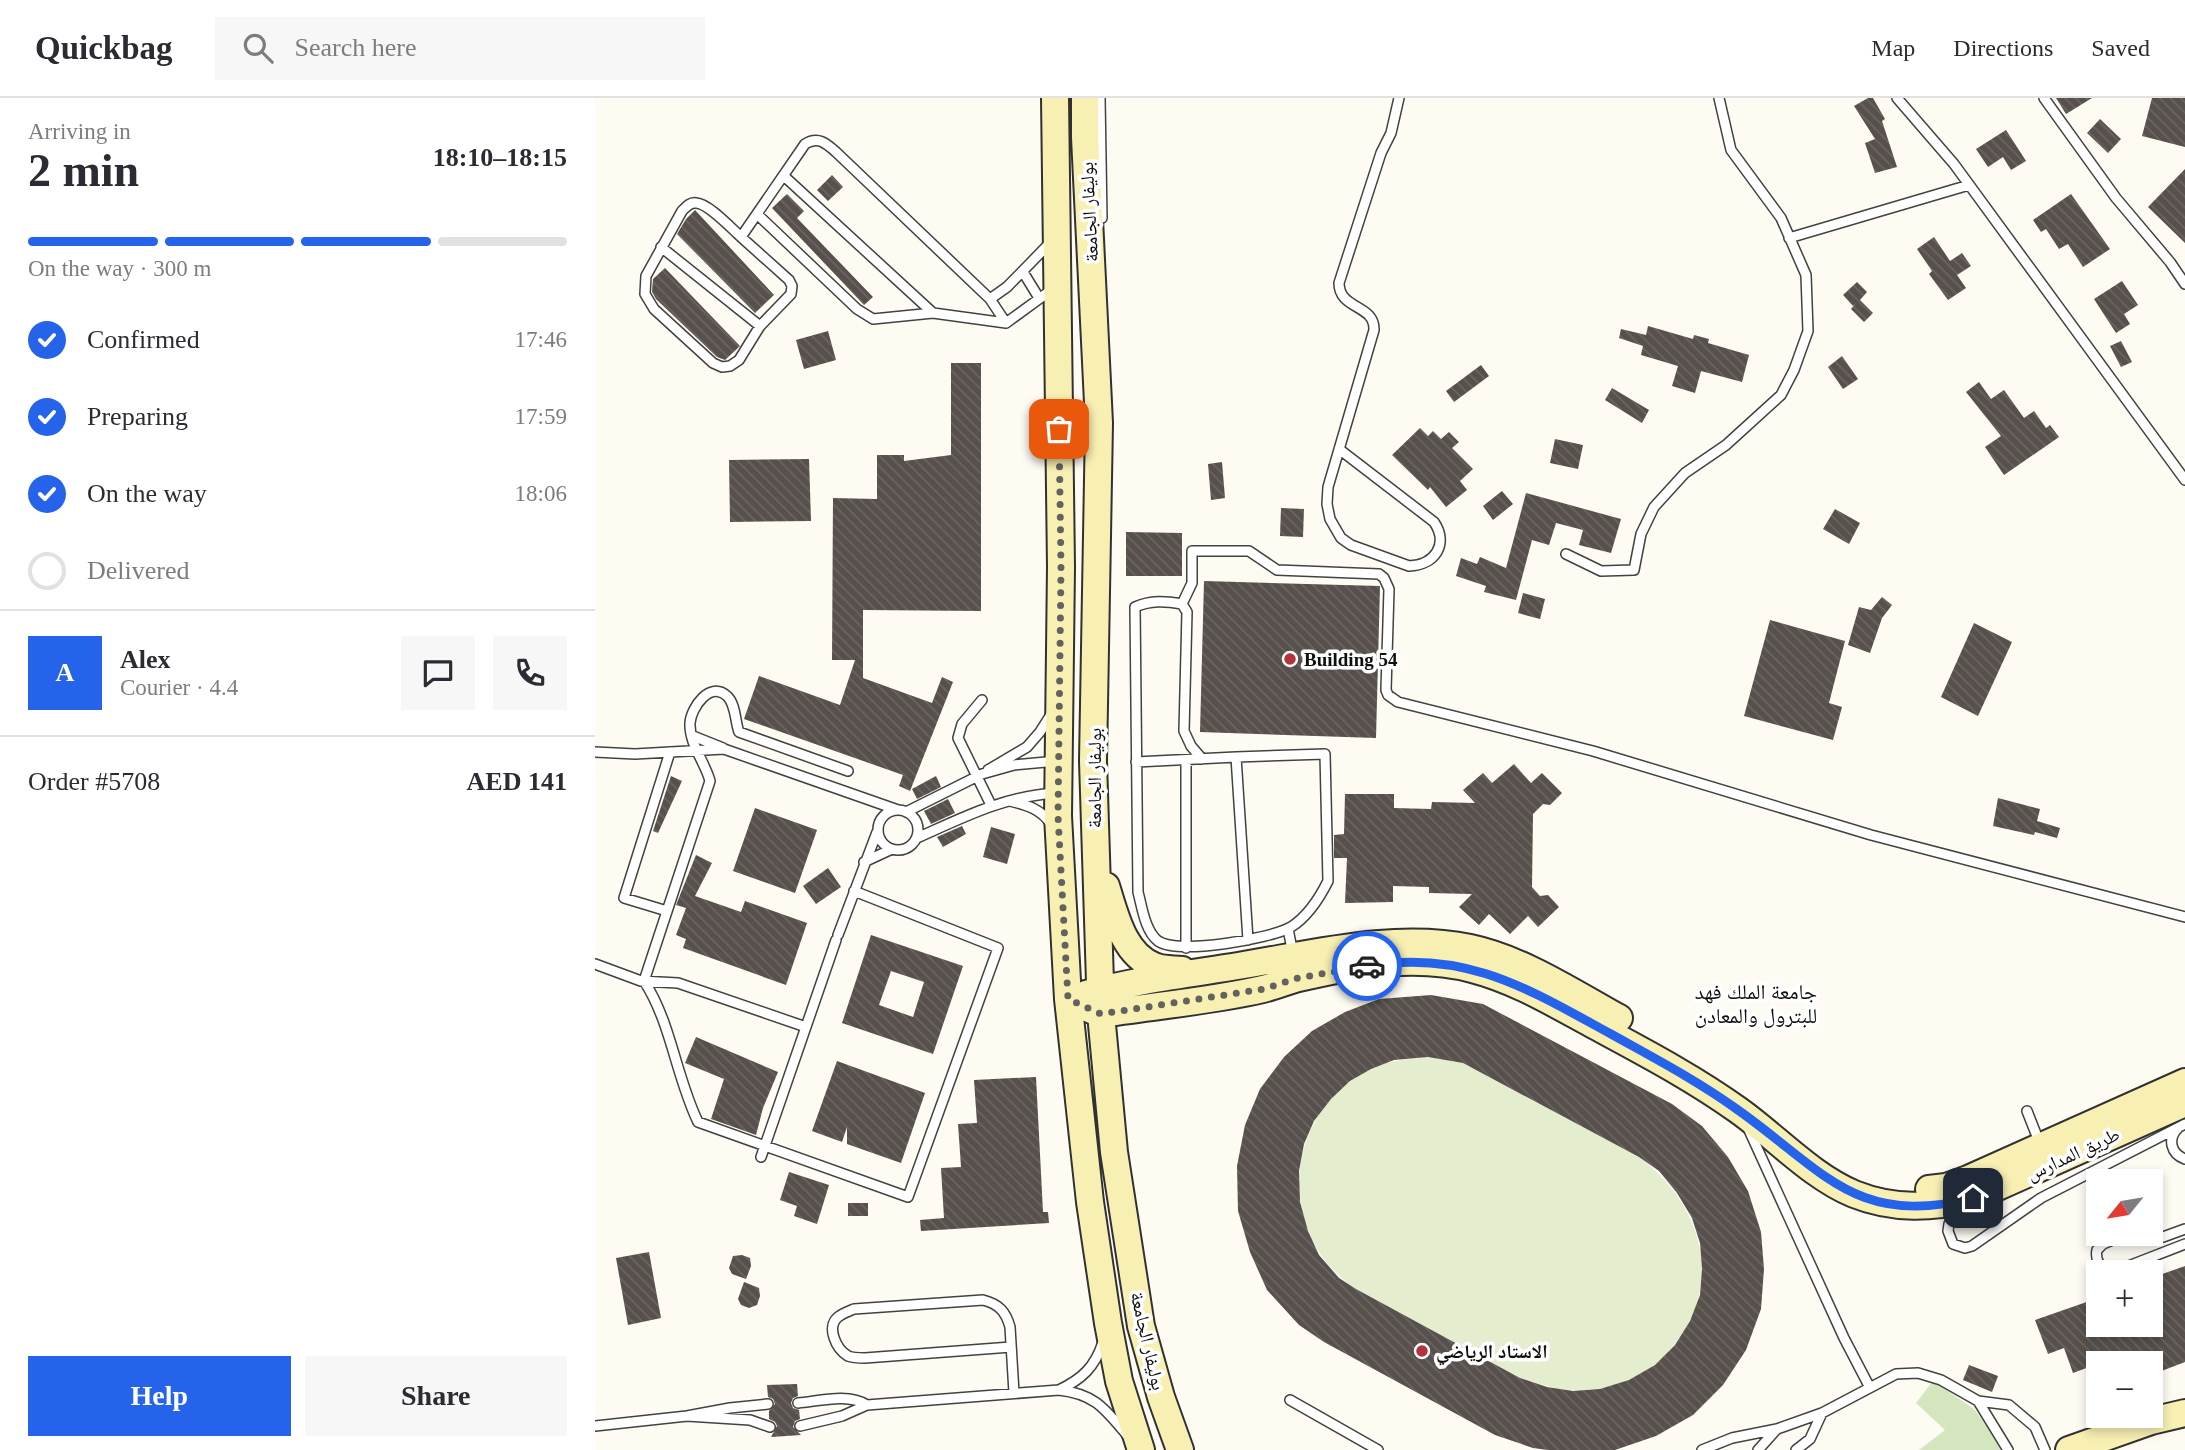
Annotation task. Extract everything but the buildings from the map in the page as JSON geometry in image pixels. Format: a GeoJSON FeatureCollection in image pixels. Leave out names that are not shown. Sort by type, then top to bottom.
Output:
{"type":"FeatureCollection","features":[{"type":"Feature","properties":{"kind":"street","name":"بوليفار الجامعة"},"geometry":{"type":"LineString","coordinates":[[1055,98],[1056,237],[1048,292],[1061,567],[1058,793],[1068,999],[1090,1202],[1108,1324],[1119,1381],[1140,1450]]}},
{"type":"Feature","properties":{"kind":"street","name":"بوليفار الجامعة"},"geometry":{"type":"LineString","coordinates":[[1085,98],[1099,423],[1093,761],[1101,1002],[1114,1152],[1141,1326],[1161,1397],[1180,1450]]}},
{"type":"Feature","properties":{"kind":"street"},"geometry":{"type":"LineString","coordinates":[[1095,851],[1119,926],[1137,956],[1155,967],[1201,972],[1295,967],[1413,942],[1471,948],[1498,957],[1563,987],[1718,1074],[1826,1157],[1851,1173],[1895,1188],[1946,1187],[2040,1162],[2185,1082]]}},
{"type":"Feature","properties":{"kind":"street","name":"طريق المدارس"},"geometry":{"type":"LineString","coordinates":[[1101,1002],[1264,989],[1295,967],[1397,962],[1446,963],[1498,976],[1520,985],[1658,1060],[1740,1111],[1828,1180],[1853,1194],[1875,1201],[1912,1207],[1947,1204],[1973,1198],[2040,1162],[2183,1118]]}},
{"type":"Feature","properties":{"kind":"street"},"geometry":{"type":"LineString","coordinates":[[1068,999],[1101,1002],[1201,972]]}},
{"type":"Feature","properties":{"kind":"street"},"geometry":{"type":"LineString","coordinates":[[2069,1450],[2151,1421],[2185,1413]]}},
{"type":"Feature","properties":{"kind":"street"},"geometry":{"type":"LineString","coordinates":[[2106,1450],[2144,1436],[2185,1426]]}},
{"type":"Feature","properties":{"kind":"lane"},"geometry":{"type":"LineString","coordinates":[[1100,98],[1103,232]]}},
{"type":"Feature","properties":{"kind":"lane"},"geometry":{"type":"LineString","coordinates":[[1339,449],[1434,522],[1442,539],[1438,551],[1431,558],[1417,566],[1401,565],[1351,545],[1341,538],[1330,519],[1327,504],[1328,486],[1374,324],[1369,314],[1345,300],[1339,283],[1381,153],[1391,133],[1399,98]]}},
{"type":"Feature","properties":{"kind":"lane"},"geometry":{"type":"LineString","coordinates":[[1566,554],[1601,571],[1634,570],[1640,534],[1654,507],[1685,473],[1726,445],[1781,395],[1794,370],[1808,331],[1806,275],[1781,218],[1731,150],[1719,98]]}},
{"type":"Feature","properties":{"kind":"lane"},"geometry":{"type":"LineString","coordinates":[[1897,98],[1954,164],[2185,480]]}},
{"type":"Feature","properties":{"kind":"lane"},"geometry":{"type":"LineString","coordinates":[[2044,98],[2116,198],[2185,284]]}},
{"type":"Feature","properties":{"kind":"lane"},"geometry":{"type":"LineString","coordinates":[[741,237],[785,177],[805,144],[811,141],[824,142],[990,299],[1006,323]]}},
{"type":"Feature","properties":{"kind":"lane"},"geometry":{"type":"LineString","coordinates":[[785,177],[933,313]]}},
{"type":"Feature","properties":{"kind":"lane"},"geometry":{"type":"LineString","coordinates":[[1789,238],[1969,185]]}},
{"type":"Feature","properties":{"kind":"lane"},"geometry":{"type":"LineString","coordinates":[[694,202],[707,208],[789,280],[792,294],[760,326],[739,360],[730,366],[722,367],[713,363],[654,309],[645,294],[646,276],[661,247],[682,211],[694,202]]}},
{"type":"Feature","properties":{"kind":"lane"},"geometry":{"type":"LineString","coordinates":[[758,215],[866,316],[873,319],[933,313],[1006,323],[1048,292],[1023,272]]}},
{"type":"Feature","properties":{"kind":"lane"},"geometry":{"type":"LineString","coordinates":[[990,299],[1023,272],[1056,237]]}},
{"type":"Feature","properties":{"kind":"lane"},"geometry":{"type":"LineString","coordinates":[[661,247],[760,326]]}},
{"type":"Feature","properties":{"kind":"lane"},"geometry":{"type":"LineString","coordinates":[[1099,423],[1103,286]]}},
{"type":"Feature","properties":{"kind":"lane"},"geometry":{"type":"LineString","coordinates":[[1182,604],[1192,583],[1192,551],[1249,551],[1277,570],[1379,574],[1389,589],[1386,690],[1388,695],[1398,702],[1593,751],[1871,835],[2185,917]]}},
{"type":"Feature","properties":{"kind":"lane"},"geometry":{"type":"LineString","coordinates":[[1136,762],[1325,754],[1328,881],[1301,919],[1288,929],[1248,940],[1185,948],[1166,946],[1149,931],[1138,892],[1136,762],[1135,607],[1147,602],[1182,604],[1187,612],[1184,731],[1191,746],[1202,759]]}},
{"type":"Feature","properties":{"kind":"lane"},"geometry":{"type":"LineString","coordinates":[[979,776],[1027,747],[1040,733],[1054,710],[1060,678]]}},
{"type":"Feature","properties":{"kind":"lane"},"geometry":{"type":"LineString","coordinates":[[643,981],[710,781],[697,751],[690,723],[699,701],[709,692],[719,692],[727,696],[733,705],[739,732],[848,771]]}},
{"type":"Feature","properties":{"kind":"lane"},"geometry":{"type":"LineString","coordinates":[[982,701],[961,724],[958,738],[991,805]]}},
{"type":"Feature","properties":{"kind":"lane"},"geometry":{"type":"LineString","coordinates":[[693,736],[902,811],[916,823],[917,838]]}},
{"type":"Feature","properties":{"kind":"lane"},"geometry":{"type":"LineString","coordinates":[[595,752],[635,754],[724,749]]}},
{"type":"Feature","properties":{"kind":"lane"},"geometry":{"type":"LineString","coordinates":[[667,911],[624,898],[670,752]]}},
{"type":"Feature","properties":{"kind":"lane"},"geometry":{"type":"LineString","coordinates":[[1236,757],[1248,940]]}},
{"type":"Feature","properties":{"kind":"lane"},"geometry":{"type":"LineString","coordinates":[[1185,948],[1186,760]]}},
{"type":"Feature","properties":{"kind":"lane"},"geometry":{"type":"LineString","coordinates":[[761,1157],[864,862],[884,816],[902,811],[979,776],[1014,765],[1058,761]]}},
{"type":"Feature","properties":{"kind":"lane"},"geometry":{"type":"LineString","coordinates":[[864,862],[892,849],[906,849],[917,838],[991,805],[1030,795],[1058,793]]}},
{"type":"Feature","properties":{"kind":"lane"},"geometry":{"type":"LineString","coordinates":[[1008,800],[1038,811],[1047,818],[1059,835]]}},
{"type":"Feature","properties":{"kind":"lane"},"geometry":{"type":"LineString","coordinates":[[878,831],[884,845],[892,849]]}},
{"type":"Feature","properties":{"kind":"lane"},"geometry":{"type":"LineString","coordinates":[[643,981],[654,996],[687,1099],[698,1122],[908,1197],[998,948],[854,891]]}},
{"type":"Feature","properties":{"kind":"lane"},"geometry":{"type":"LineString","coordinates":[[1288,929],[1295,967]]}},
{"type":"Feature","properties":{"kind":"lane"},"geometry":{"type":"LineString","coordinates":[[595,964],[643,981],[678,983],[806,1027]]}},
{"type":"Feature","properties":{"kind":"lane"},"geometry":{"type":"LineString","coordinates":[[1740,1111],[1844,1338],[1870,1386]]}},
{"type":"Feature","properties":{"kind":"lane"},"geometry":{"type":"LineString","coordinates":[[2004,1195],[2040,1162],[2027,1111]]}},
{"type":"Feature","properties":{"kind":"lane"},"geometry":{"type":"LineString","coordinates":[[2183,1118],[2170,1141],[2175,1153],[2185,1159]]}},
{"type":"Feature","properties":{"kind":"lane"},"geometry":{"type":"LineString","coordinates":[[1988,1205],[1954,1220],[1948,1231],[1953,1244],[1965,1248],[1972,1246],[2041,1198],[2183,1118]]}},
{"type":"Feature","properties":{"kind":"lane"},"geometry":{"type":"LineString","coordinates":[[2163,1237],[2185,1229]]}},
{"type":"Feature","properties":{"kind":"lane"},"geometry":{"type":"LineString","coordinates":[[2144,1260],[2185,1244]]}},
{"type":"Feature","properties":{"kind":"lane"},"geometry":{"type":"LineString","coordinates":[[1011,1347],[849,1357],[839,1347],[833,1335],[833,1324],[836,1318],[854,1309],[983,1300],[991,1302],[1003,1310],[1010,1328],[1014,1393]]}},
{"type":"Feature","properties":{"kind":"lane"},"geometry":{"type":"LineString","coordinates":[[1059,1390],[1090,1370],[1097,1360],[1108,1324]]}},
{"type":"Feature","properties":{"kind":"lane"},"geometry":{"type":"LineString","coordinates":[[1702,1450],[1732,1438],[1777,1429],[1822,1413],[1896,1374],[1918,1373],[1941,1380],[1978,1401],[2010,1405],[2035,1426],[2045,1450]]}},
{"type":"Feature","properties":{"kind":"lane"},"geometry":{"type":"LineString","coordinates":[[800,1426],[842,1416],[867,1405],[1059,1390],[1093,1399],[1140,1450]]}},
{"type":"Feature","properties":{"kind":"lane"},"geometry":{"type":"LineString","coordinates":[[799,1403],[847,1398],[857,1399],[867,1405]]}},
{"type":"Feature","properties":{"kind":"lane"},"geometry":{"type":"LineString","coordinates":[[1290,1400],[1378,1450]]}},
{"type":"Feature","properties":{"kind":"lane"},"geometry":{"type":"LineString","coordinates":[[1978,1401],[2008,1450]]}},
{"type":"Feature","properties":{"kind":"lane"},"geometry":{"type":"LineString","coordinates":[[595,1426],[768,1404]]}},
{"type":"Feature","properties":{"kind":"lane"},"geometry":{"type":"LineString","coordinates":[[1796,1450],[1810,1439],[1822,1413]]}},
{"type":"Feature","properties":{"kind":"lane"},"geometry":{"type":"LineString","coordinates":[[687,1416],[750,1420],[770,1427]]}},
{"type":"Feature","properties":{"kind":"lane"},"geometry":{"type":"LineString","coordinates":[[1758,1450],[1777,1429]]}},
{"type":"Feature","properties":{"kind":"green space"},"geometry":{"type":"Polygon","coordinates":[[[1428,1057],[1463,1063],[1639,1157],[1662,1177],[1680,1200],[1693,1225],[1700,1251],[1701,1278],[1696,1305],[1684,1331],[1664,1356],[1643,1373],[1608,1388],[1589,1391],[1549,1387],[1520,1378],[1356,1289],[1330,1266],[1312,1238],[1301,1207],[1299,1175],[1305,1144],[1319,1114],[1341,1089],[1371,1069],[1399,1060],[1428,1057]]]}},
{"type":"Feature","properties":{"kind":"green space"},"geometry":{"type":"Polygon","coordinates":[[[1933,1381],[1974,1409],[2004,1450],[1919,1450],[1945,1430],[1916,1403],[1933,1381]]]}},
{"type":"Feature","properties":{"kind":"way so far"},"geometry":{"type":"LineString","coordinates":[[1059,429],[1061,567],[1058,816],[1068,999],[1101,1014],[1264,989],[1298,978],[1367,966]]}},
{"type":"Feature","properties":{"kind":"place","name":"Building 54"},"geometry":{"type":"Point","coordinates":[1290,659]}},
{"type":"Feature","properties":{"kind":"place","name":"الاستاد الرياضي"},"geometry":{"type":"Point","coordinates":[1422,1351]}},
{"type":"Feature","properties":{"kind":"district","name":"جامعة الملك فهد للبترول والمعادن"},"geometry":{"type":"Point","coordinates":[1756,1004]}},
{"type":"Feature","properties":{"kind":"route"},"geometry":{"type":"LineString","coordinates":[[1367,966],[1420,961],[1446,963],[1498,976],[1520,985],[1706,1089],[1740,1111],[1828,1180],[1853,1194],[1901,1206],[1923,1207],[1973,1198]]}}]}
